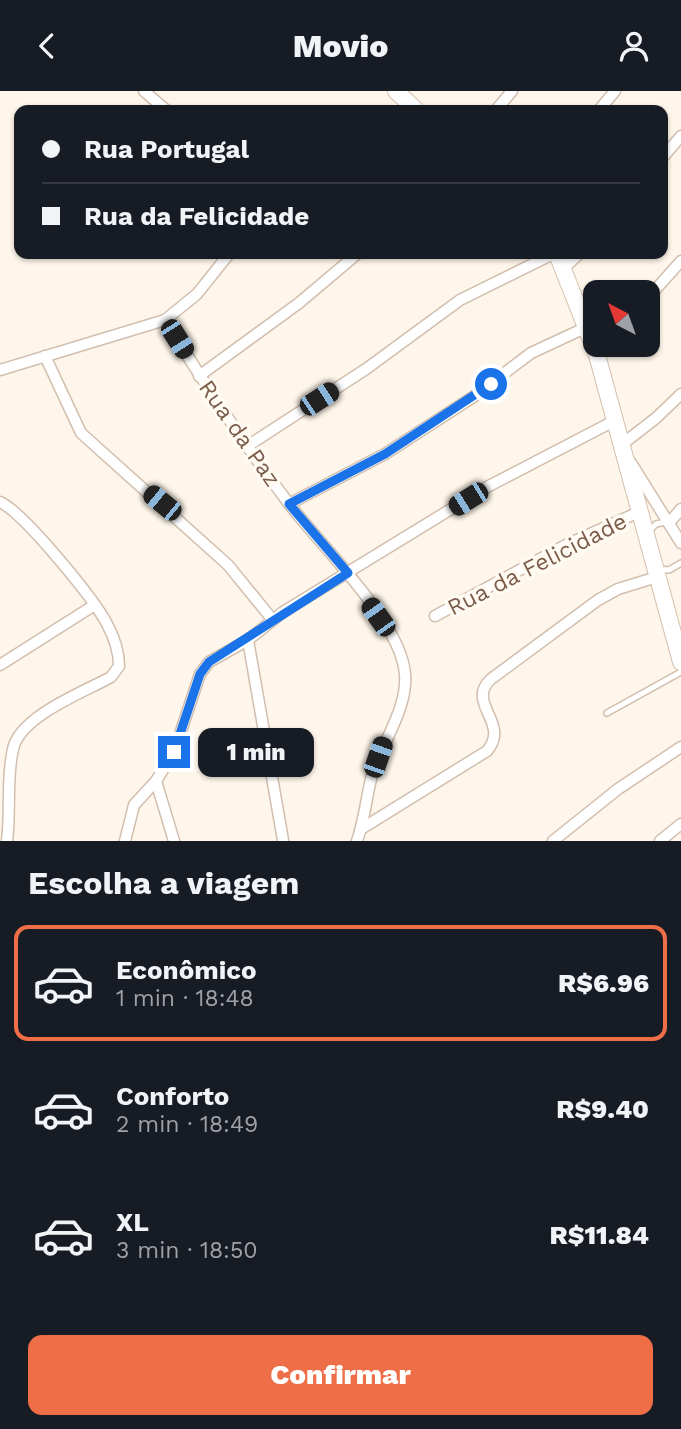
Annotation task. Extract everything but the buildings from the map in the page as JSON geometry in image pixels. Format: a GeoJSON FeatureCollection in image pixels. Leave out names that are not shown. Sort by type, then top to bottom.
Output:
{"type":"FeatureCollection","features":[{"type":"Feature","properties":{"kind":"main road"},"geometry":{"type":"LineString","coordinates":[[396,91],[411,105]]}},
{"type":"Feature","properties":{"kind":"main road"},"geometry":{"type":"LineString","coordinates":[[558,259],[583,318]]}},
{"type":"Feature","properties":{"kind":"main road"},"geometry":{"type":"LineString","coordinates":[[602,357],[620,446],[656,573],[676,621],[681,662]]}},
{"type":"Feature","properties":{"kind":"street"},"geometry":{"type":"LineString","coordinates":[[144,91],[160,105]]}},
{"type":"Feature","properties":{"kind":"street"},"geometry":{"type":"LineString","coordinates":[[500,105],[512,91]]}},
{"type":"Feature","properties":{"kind":"street"},"geometry":{"type":"LineString","coordinates":[[603,105],[615,91]]}},
{"type":"Feature","properties":{"kind":"street"},"geometry":{"type":"LineString","coordinates":[[668,151],[681,136]]}},
{"type":"Feature","properties":{"kind":"street"},"geometry":{"type":"LineString","coordinates":[[0,370],[165,320],[197,294],[225,259]]}},
{"type":"Feature","properties":{"kind":"street"},"geometry":{"type":"LineString","coordinates":[[200,376],[299,303],[351,259]]}},
{"type":"Feature","properties":{"kind":"street"},"geometry":{"type":"LineString","coordinates":[[249,445],[366,369],[460,300],[558,259]]}},
{"type":"Feature","properties":{"kind":"street"},"geometry":{"type":"LineString","coordinates":[[660,285],[681,261]]}},
{"type":"Feature","properties":{"kind":"street","name":"Rua da Paz"},"geometry":{"type":"LineString","coordinates":[[165,320],[200,376],[289,504],[348,573],[393,639],[403,660],[405,676],[399,714],[385,737],[371,778],[357,841]]}},
{"type":"Feature","properties":{"kind":"street"},"geometry":{"type":"LineString","coordinates":[[289,504],[385,454],[473,397],[531,353],[583,329]]}},
{"type":"Feature","properties":{"kind":"street"},"geometry":{"type":"LineString","coordinates":[[45,356],[81,433],[228,565],[272,619]]}},
{"type":"Feature","properties":{"kind":"street"},"geometry":{"type":"LineString","coordinates":[[620,446],[681,394]]}},
{"type":"Feature","properties":{"kind":"street"},"geometry":{"type":"LineString","coordinates":[[125,841],[134,805],[156,781],[174,752],[200,674],[209,662],[248,640],[272,619],[487,487],[614,421]]}},
{"type":"Feature","properties":{"kind":"street","name":"Rua da Felicidade"},"geometry":{"type":"LineString","coordinates":[[620,446],[681,543]]}},
{"type":"Feature","properties":{"kind":"street"},"geometry":{"type":"LineString","coordinates":[[0,502],[21,518],[77,582],[106,622],[117,646],[117,672],[38,716],[16,738],[11,768],[7,841]]}},
{"type":"Feature","properties":{"kind":"street"},"geometry":{"type":"LineString","coordinates":[[669,523],[681,509]]}},
{"type":"Feature","properties":{"kind":"street","name":"Rua da Felicidade"},"geometry":{"type":"LineString","coordinates":[[435,616],[566,545],[639,512]]}},
{"type":"Feature","properties":{"kind":"street"},"geometry":{"type":"LineString","coordinates":[[361,829],[487,751],[494,742],[494,723],[482,698],[485,684],[598,600],[656,573]]}},
{"type":"Feature","properties":{"kind":"street"},"geometry":{"type":"LineString","coordinates":[[0,665],[93,606]]}},
{"type":"Feature","properties":{"kind":"street"},"geometry":{"type":"LineString","coordinates":[[248,640],[283,840]]}},
{"type":"Feature","properties":{"kind":"street"},"geometry":{"type":"LineString","coordinates":[[553,841],[618,789],[681,747]]}},
{"type":"Feature","properties":{"kind":"street"},"geometry":{"type":"LineString","coordinates":[[156,781],[174,841]]}},
{"type":"Feature","properties":{"kind":"street"},"geometry":{"type":"LineString","coordinates":[[660,841],[681,824]]}},
{"type":"Feature","properties":{"kind":"lane"},"geometry":{"type":"LineString","coordinates":[[646,537],[656,524],[669,523]]}},
{"type":"Feature","properties":{"kind":"lane"},"geometry":{"type":"LineString","coordinates":[[656,573],[681,563]]}},
{"type":"Feature","properties":{"kind":"lane"},"geometry":{"type":"LineString","coordinates":[[607,713],[681,672]]}},
{"type":"Feature","properties":{"kind":"route"},"geometry":{"type":"LineString","coordinates":[[174,752],[193,691],[209,662],[248,640],[272,619],[348,573],[289,504],[385,454],[491,384]]}}]}
